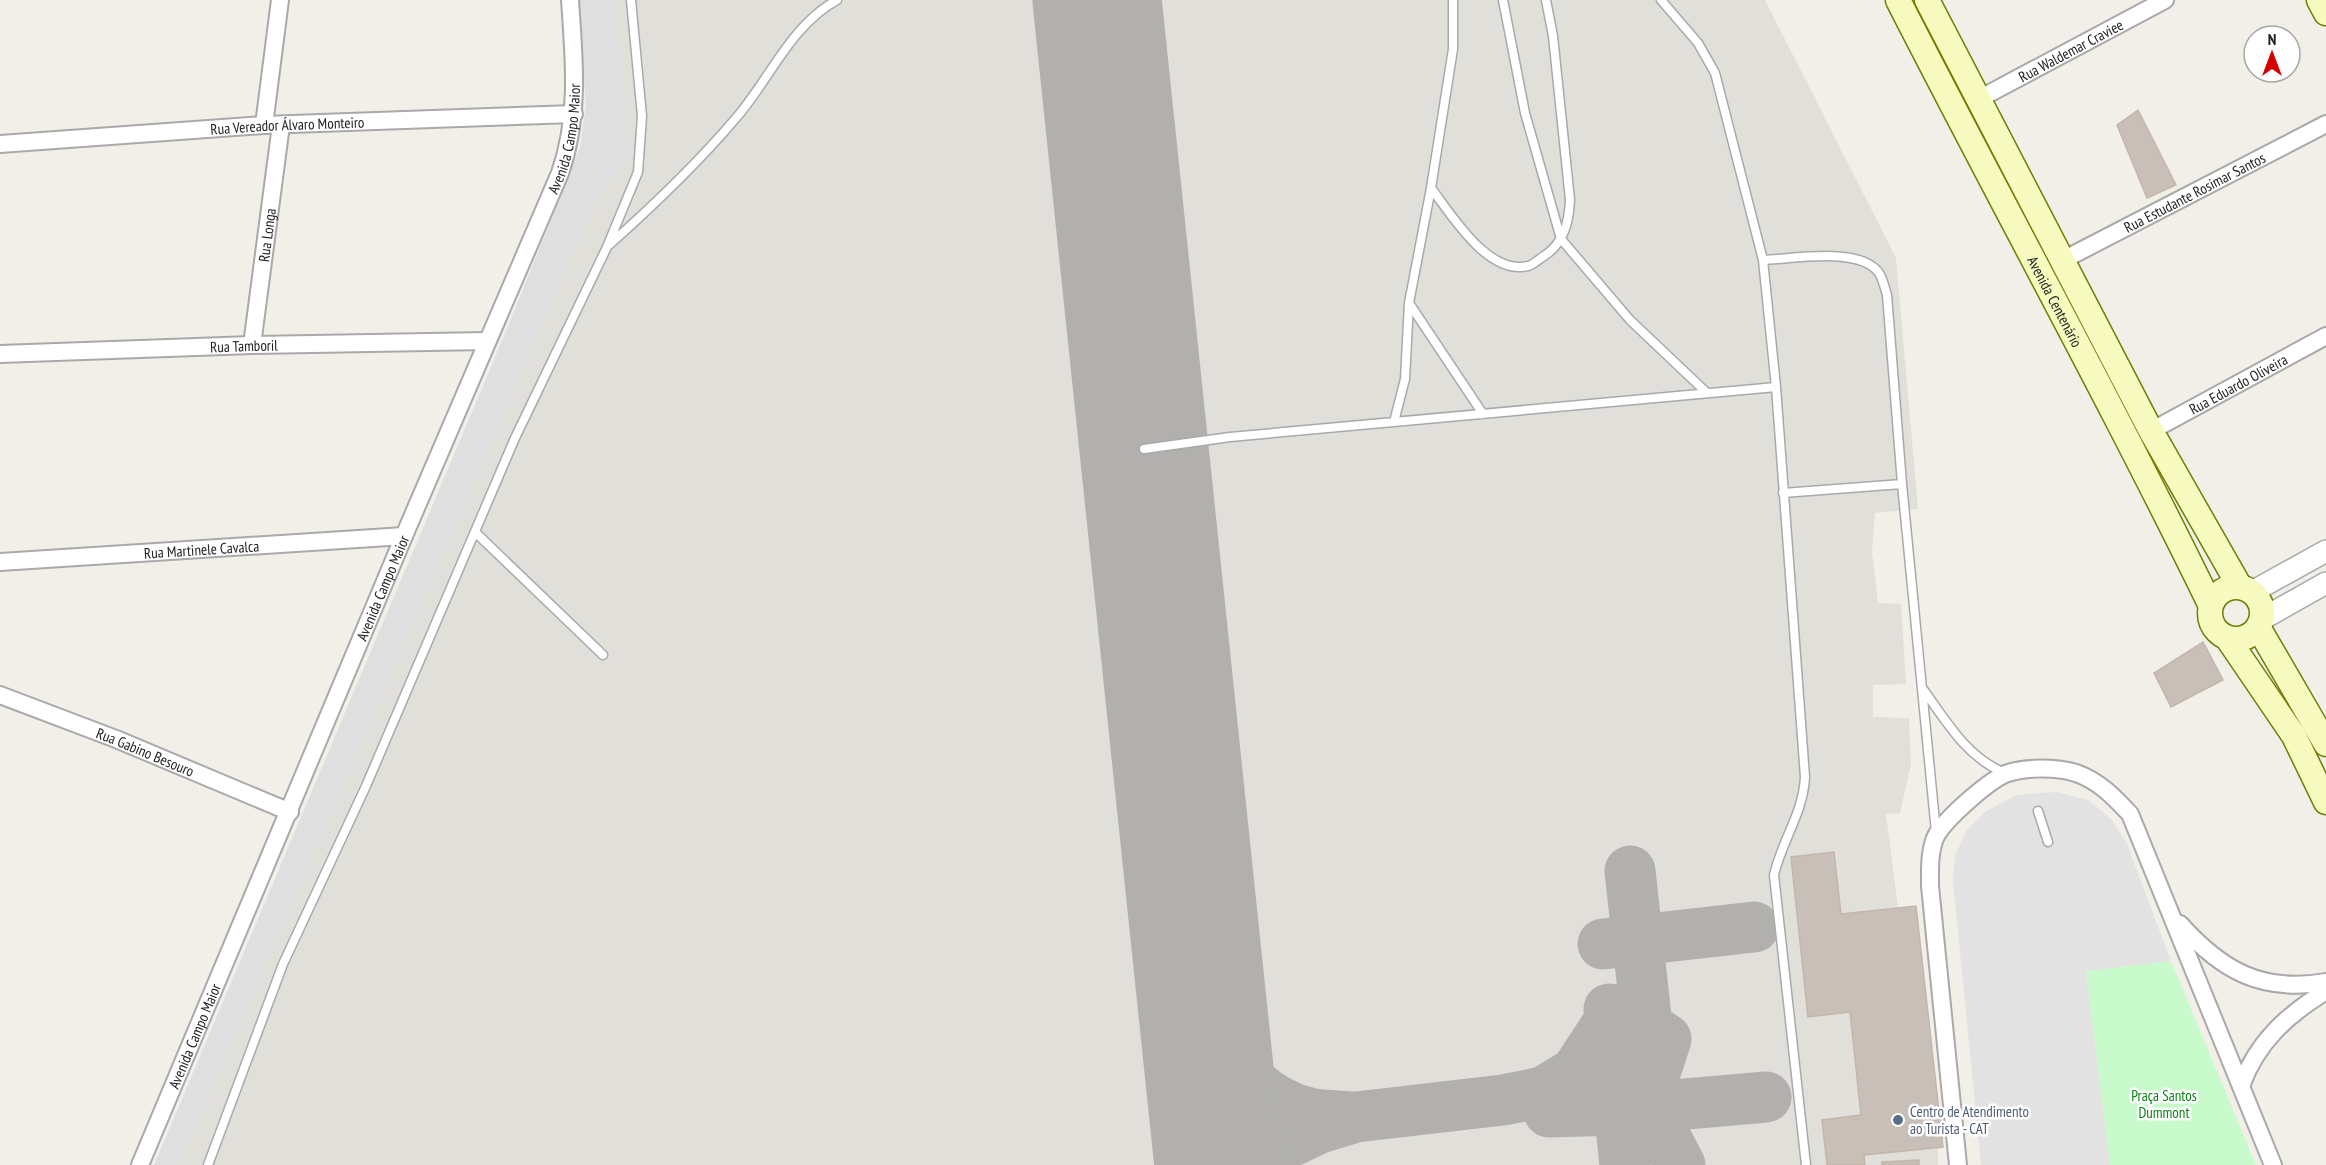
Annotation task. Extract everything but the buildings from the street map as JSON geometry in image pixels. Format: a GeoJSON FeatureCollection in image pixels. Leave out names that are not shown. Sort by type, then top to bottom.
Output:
{"type":"FeatureCollection","features":[{"type":"Feature","properties":{"kind":"main road","name":"Avenida Centenário"},"geometry":{"type":"LineString","coordinates":[[1898,0],[2107,404],[2151,482],[2210,604]]}},
{"type":"Feature","properties":{"kind":"main road","name":"Avenida Centenário"},"geometry":{"type":"LineString","coordinates":[[1927,0],[1977,100],[2151,430],[2246,590]]}},
{"type":"Feature","properties":{"kind":"main road"},"geometry":{"type":"LineString","coordinates":[[2319,0],[2326,13]]}},
{"type":"Feature","properties":{"kind":"main road"},"geometry":{"type":"LineString","coordinates":[[2326,744],[2260,623],[2260,602],[2246,590],[2222,591],[2210,604],[2209,613],[2214,629],[2228,639],[2294,736],[2326,802]]}},
{"type":"Feature","properties":{"kind":"main road"},"geometry":{"type":"LineString","coordinates":[[2228,639],[2245,638],[2260,623]]}},
{"type":"Feature","properties":{"kind":"street","name":"Rua Longa"},"geometry":{"type":"LineString","coordinates":[[252,345],[273,125],[280,0]]}},
{"type":"Feature","properties":{"kind":"street","name":"Avenida Campo Maior"},"geometry":{"type":"LineString","coordinates":[[140,1165],[404,536],[560,173],[569,147],[574,114],[570,0]]}},
{"type":"Feature","properties":{"kind":"street","name":"Rua Waldemar Craviee"},"geometry":{"type":"LineString","coordinates":[[1977,100],[2165,0]]}},
{"type":"Feature","properties":{"kind":"street","name":"Rua Vereador Álvaro Monteiro"},"geometry":{"type":"LineString","coordinates":[[0,144],[273,125],[574,114]]}},
{"type":"Feature","properties":{"kind":"street","name":"Rua Estudante Rosimar Santos"},"geometry":{"type":"LineString","coordinates":[[2063,261],[2326,124]]}},
{"type":"Feature","properties":{"kind":"street","name":"Rua Eduardo Oliveira"},"geometry":{"type":"LineString","coordinates":[[2151,430],[2326,336]]}},
{"type":"Feature","properties":{"kind":"street","name":"Rua Tamboril"},"geometry":{"type":"LineString","coordinates":[[0,354],[252,345],[487,341]]}},
{"type":"Feature","properties":{"kind":"street","name":"Rua Martinele Cavalca"},"geometry":{"type":"LineString","coordinates":[[0,562],[404,536]]}},
{"type":"Feature","properties":{"kind":"street"},"geometry":{"type":"LineString","coordinates":[[2246,590],[2326,551]]}},
{"type":"Feature","properties":{"kind":"street"},"geometry":{"type":"LineString","coordinates":[[2260,623],[2326,583]]}},
{"type":"Feature","properties":{"kind":"street","name":"Rua Gabino Besouro"},"geometry":{"type":"LineString","coordinates":[[0,695],[116,739],[290,812]]}},
{"type":"Feature","properties":{"kind":"street"},"geometry":{"type":"LineString","coordinates":[[1958,1165],[1930,886],[1931,856],[1936,836],[1970,798],[2007,773],[2045,769],[2075,773],[2105,788],[2130,814],[2273,1165]]}},
{"type":"Feature","properties":{"kind":"street"},"geometry":{"type":"LineString","coordinates":[[2172,915],[2204,949],[2236,972],[2262,983],[2288,985],[2326,982]]}},
{"type":"Feature","properties":{"kind":"street"},"geometry":{"type":"LineString","coordinates":[[2241,1086],[2249,1065],[2270,1034],[2295,1011],[2326,991]]}},
{"type":"Feature","properties":{"kind":"lane"},"geometry":{"type":"LineString","coordinates":[[208,1165],[284,964],[366,786],[515,438],[607,247],[638,172],[642,116],[631,0]]}},
{"type":"Feature","properties":{"kind":"lane"},"geometry":{"type":"LineString","coordinates":[[607,247],[665,196],[738,117],[804,25],[837,0]]}},
{"type":"Feature","properties":{"kind":"lane"},"geometry":{"type":"LineString","coordinates":[[1394,422],[1405,379],[1409,303],[1431,188],[1453,49],[1452,0]]}},
{"type":"Feature","properties":{"kind":"lane"},"geometry":{"type":"LineString","coordinates":[[1503,0],[1525,113],[1561,239],[1630,320],[1707,393]]}},
{"type":"Feature","properties":{"kind":"lane"},"geometry":{"type":"LineString","coordinates":[[1431,188],[1470,240],[1502,264],[1528,266],[1547,254],[1561,239],[1569,220],[1570,200],[1553,36],[1546,0]]}},
{"type":"Feature","properties":{"kind":"lane"},"geometry":{"type":"LineString","coordinates":[[1661,0],[1698,43],[1715,73],[1763,261],[1776,387],[1806,777],[1804,797],[1797,821],[1778,859],[1774,875],[1806,1165]]}},
{"type":"Feature","properties":{"kind":"lane"},"geometry":{"type":"LineString","coordinates":[[1763,261],[1851,256],[1868,263],[1880,274],[1887,295],[1902,484],[1936,836]]}},
{"type":"Feature","properties":{"kind":"lane"},"geometry":{"type":"LineString","coordinates":[[1409,303],[1483,414]]}},
{"type":"Feature","properties":{"kind":"lane"},"geometry":{"type":"LineString","coordinates":[[1144,449],[1230,436],[1776,387]]}},
{"type":"Feature","properties":{"kind":"lane"},"geometry":{"type":"LineString","coordinates":[[1783,493],[1902,484]]}},
{"type":"Feature","properties":{"kind":"lane"},"geometry":{"type":"LineString","coordinates":[[475,532],[603,655]]}},
{"type":"Feature","properties":{"kind":"lane"},"geometry":{"type":"LineString","coordinates":[[1923,689],[1961,741],[1992,768],[2007,773]]}},
{"type":"Feature","properties":{"kind":"lane"},"geometry":{"type":"LineString","coordinates":[[2038,811],[2048,842]]}},
{"type":"Feature","properties":{"kind":"shaded area"},"geometry":{"type":"Polygon","coordinates":[[[577,0],[614,0],[631,158],[597,198],[179,1165],[154,1165],[507,329],[580,147],[586,105],[577,0]]]}},
{"type":"Feature","properties":{"kind":"shaded area"},"geometry":{"type":"Polygon","coordinates":[[[614,0],[1765,0],[1896,258],[1918,509],[1875,513],[1872,551],[1878,603],[1901,604],[1906,684],[1873,685],[1873,717],[1909,718],[1911,764],[1900,813],[1886,814],[1898,908],[1916,906],[1943,1147],[1938,1148],[1938,1165],[179,1165],[597,197],[630,158],[614,0]]]}},
{"type":"Feature","properties":{"kind":"shaded area"},"geometry":{"type":"Polygon","coordinates":[[[2057,792],[2088,800],[2111,819],[2127,844],[2171,961],[2086,971],[2110,1165],[1981,1165],[1953,881],[1955,856],[1966,831],[1985,812],[2016,795],[2057,792]]]}},
{"type":"Feature","properties":{"kind":"green space","name":"Praça Santos Dummont"},"geometry":{"type":"Polygon","coordinates":[[[2171,961],[2256,1165],[2110,1165],[2086,971],[2171,961]]]}},
{"type":"Feature","properties":{"kind":"taxiway"},"geometry":{"type":"LineString","coordinates":[[1630,871],[1647,1026],[1666,1039],[1653,1079],[1658,1123],[1680,1165]]}},
{"type":"Feature","properties":{"kind":"taxiway"},"geometry":{"type":"LineString","coordinates":[[1603,944],[1754,927]]}},
{"type":"Feature","properties":{"kind":"taxiway"},"geometry":{"type":"LineString","coordinates":[[1609,1009],[1625,1165]]}},
{"type":"Feature","properties":{"kind":"taxiway"},"geometry":{"type":"LineString","coordinates":[[1266,1165],[1286,1144],[1317,1129],[1356,1117],[1503,1100],[1543,1092],[1576,1072],[1610,1020]]}},
{"type":"Feature","properties":{"kind":"taxiway"},"geometry":{"type":"LineString","coordinates":[[1205,1025],[1237,1067],[1276,1100],[1309,1113],[1356,1117]]}},
{"type":"Feature","properties":{"kind":"taxiway"},"geometry":{"type":"LineString","coordinates":[[1549,1112],[1618,1110],[1766,1097]]}},
{"type":"Feature","properties":{"kind":"runway"},"geometry":{"type":"LineString","coordinates":[[1097,0],[1219,1165]]}},
{"type":"Feature","properties":{"kind":"place","name":"Centro de Atendimento ao Turista - CAT"},"geometry":{"type":"Point","coordinates":[1898,1120]}}]}
